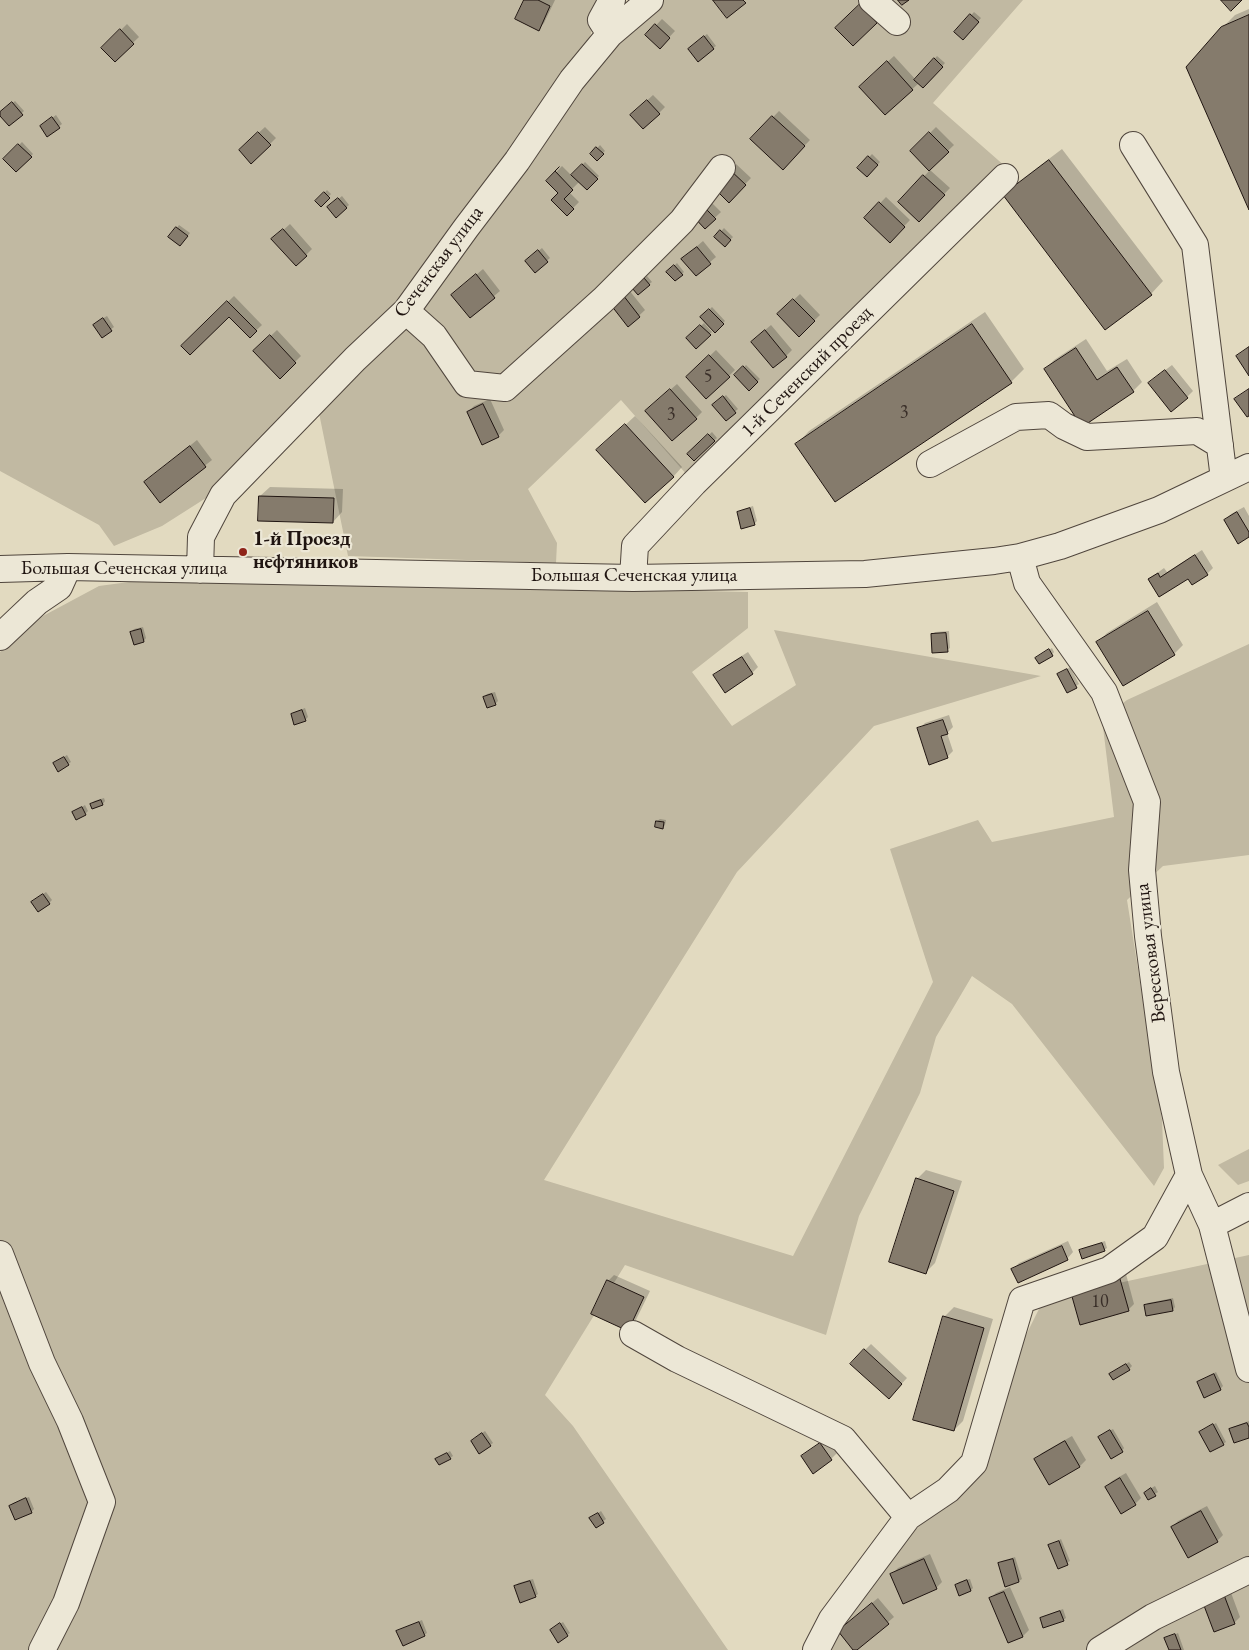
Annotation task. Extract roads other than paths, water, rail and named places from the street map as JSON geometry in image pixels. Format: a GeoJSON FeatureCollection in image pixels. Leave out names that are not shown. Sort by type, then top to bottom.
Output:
{"type":"FeatureCollection","features":[{"type":"Feature","properties":{"kind":"street"},"geometry":{"type":"LineString","coordinates":[[610,34],[601,20],[612,0]]}},
{"type":"Feature","properties":{"kind":"street","name":"Сеченская улица"},"geometry":{"type":"LineString","coordinates":[[200,570],[201,537],[222,496],[406,310],[516,161],[572,80],[610,34],[650,0]]}},
{"type":"Feature","properties":{"kind":"street"},"geometry":{"type":"LineString","coordinates":[[872,0],[897,22]]}},
{"type":"Feature","properties":{"kind":"street"},"geometry":{"type":"LineString","coordinates":[[1133,145],[1195,245],[1224,479]]}},
{"type":"Feature","properties":{"kind":"street"},"geometry":{"type":"LineString","coordinates":[[406,310],[434,336],[467,384],[505,388],[604,299],[682,221],[722,168]]}},
{"type":"Feature","properties":{"kind":"street","name":"1-й Сеченский проезд"},"geometry":{"type":"LineString","coordinates":[[633,578],[635,546],[701,476],[1005,177]]}},
{"type":"Feature","properties":{"kind":"street"},"geometry":{"type":"LineString","coordinates":[[930,464],[1016,417],[1048,415],[1064,426],[1087,437],[1197,431],[1220,445]]}},
{"type":"Feature","properties":{"kind":"street","name":"Большая Сеченская улица"},"geometry":{"type":"LineString","coordinates":[[0,570],[68,567],[633,578],[865,574],[994,561],[1020,557],[1060,546],[1159,510],[1249,467]]}},
{"type":"Feature","properties":{"kind":"street","name":"Вересковая улица"},"geometry":{"type":"LineString","coordinates":[[1020,557],[1027,583],[1104,692],[1147,802],[1142,870],[1148,936],[1166,1072],[1189,1175],[1212,1225],[1249,1369]]}},
{"type":"Feature","properties":{"kind":"street"},"geometry":{"type":"LineString","coordinates":[[0,637],[37,602],[59,587],[68,567]]}},
{"type":"Feature","properties":{"kind":"street"},"geometry":{"type":"LineString","coordinates":[[816,1650],[832,1619],[908,1517],[948,1490],[974,1463],[1022,1300],[1109,1270],[1156,1237],[1189,1175]]}},
{"type":"Feature","properties":{"kind":"street"},"geometry":{"type":"LineString","coordinates":[[1212,1225],[1249,1206]]}},
{"type":"Feature","properties":{"kind":"street"},"geometry":{"type":"LineString","coordinates":[[0,1254],[42,1363],[70,1421],[102,1502],[66,1603],[42,1650]]}},
{"type":"Feature","properties":{"kind":"street"},"geometry":{"type":"LineString","coordinates":[[633,1334],[677,1359],[842,1439],[908,1517]]}},
{"type":"Feature","properties":{"kind":"street"},"geometry":{"type":"LineString","coordinates":[[1100,1650],[1153,1617],[1249,1570]]}},
{"type":"Feature","properties":{"kind":"place","name":"1-й Проезд нефтяников"},"geometry":{"type":"Point","coordinates":[243,552]}}]}
